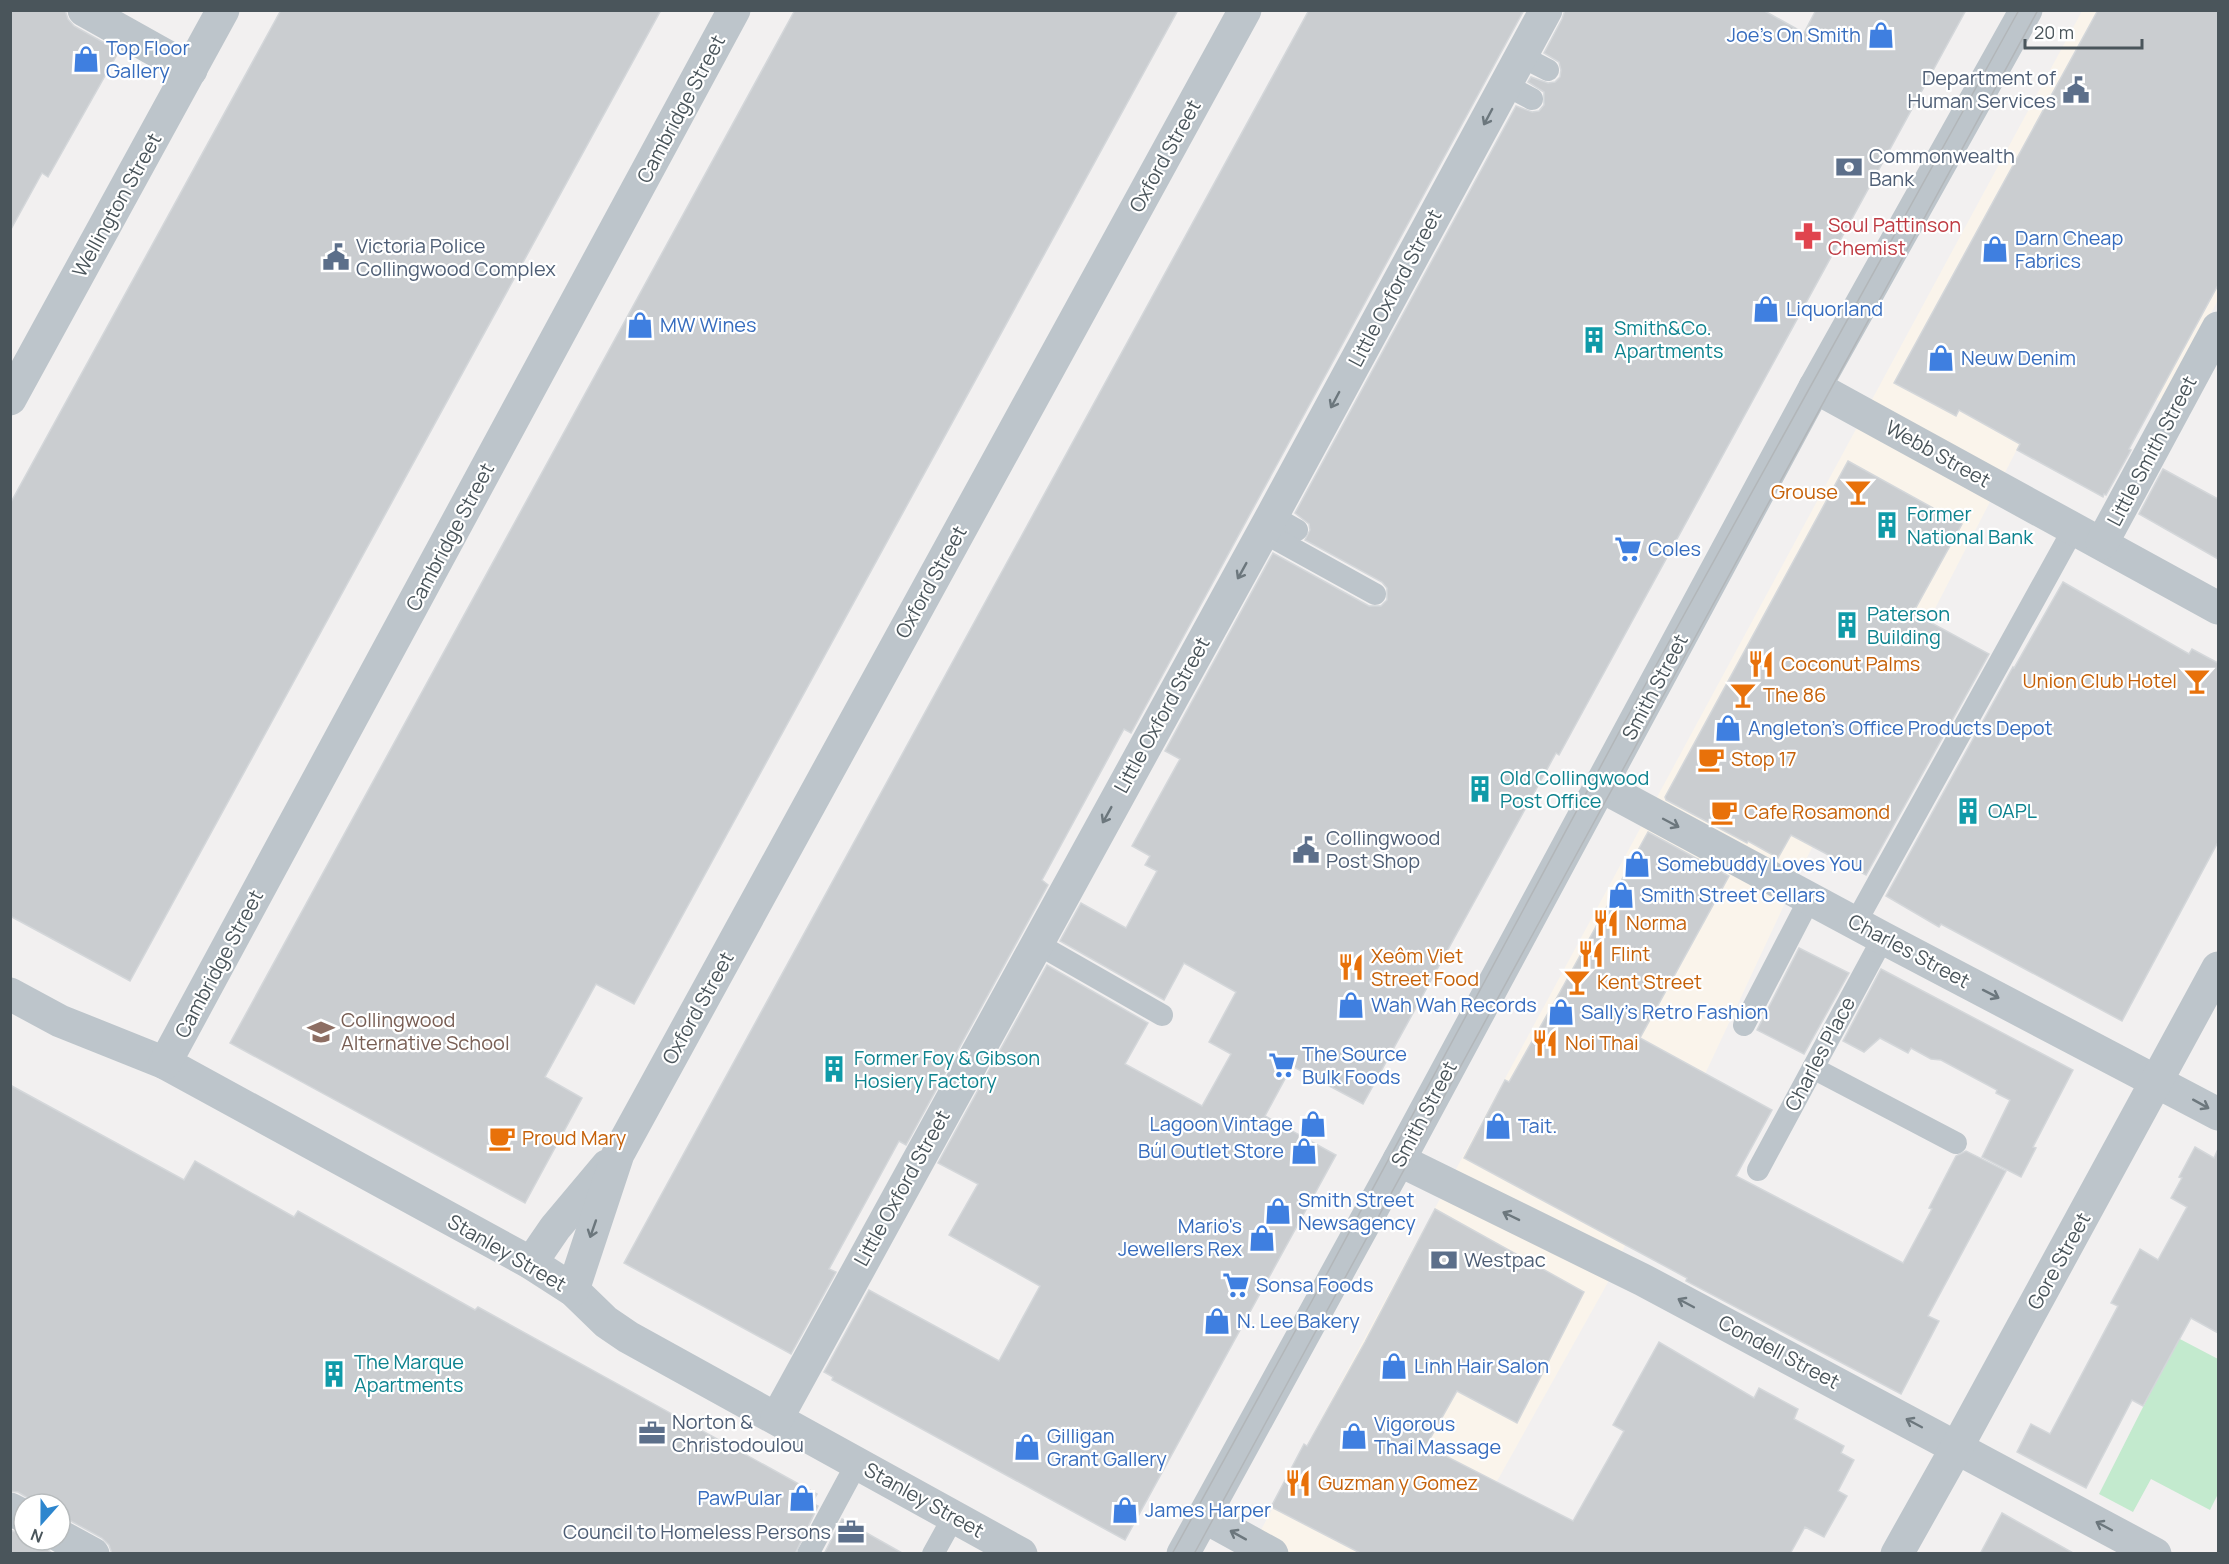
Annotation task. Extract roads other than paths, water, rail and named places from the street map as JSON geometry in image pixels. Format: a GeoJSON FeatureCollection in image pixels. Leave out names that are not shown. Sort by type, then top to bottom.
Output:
{"type":"FeatureCollection","features":[{"type":"Feature","properties":{"kind":"street"},"geometry":{"type":"LineString","coordinates":[[84,10],[191,70]]}},
{"type":"Feature","properties":{"kind":"street","name":"Wellington Street"},"geometry":{"type":"LineString","coordinates":[[10,399],[223,10]]}},
{"type":"Feature","properties":{"kind":"street","name":"Cambridge Street"},"geometry":{"type":"LineString","coordinates":[[165,1063],[734,10]]}},
{"type":"Feature","properties":{"kind":"street","name":"Oxford Street"},"geometry":{"type":"LineString","coordinates":[[573,1290],[618,1154],[1245,10]]}},
{"type":"Feature","properties":{"kind":"street","name":"Little Oxford Street"},"geometry":{"type":"LineString","coordinates":[[777,1418],[1036,943],[1283,519],[1535,63],[1546,10]]}},
{"type":"Feature","properties":{"kind":"street","name":"Smith Street"},"geometry":{"type":"LineString","coordinates":[[1183,1554],[1399,1160],[1815,387],[2026,10]]}},
{"type":"Feature","properties":{"kind":"street","name":"Little Smith Street"},"geometry":{"type":"LineString","coordinates":[[2088,536],[2218,328]]}},
{"type":"Feature","properties":{"kind":"street","name":"Webb Street"},"geometry":{"type":"LineString","coordinates":[[1815,387],[2218,608]]}},
{"type":"Feature","properties":{"kind":"street","name":"Charles Street"},"geometry":{"type":"LineString","coordinates":[[1601,786],[2218,1114]]}},
{"type":"Feature","properties":{"kind":"street","name":"Gore Street"},"geometry":{"type":"LineString","coordinates":[[1897,1554],[2218,968]]}},
{"type":"Feature","properties":{"kind":"street","name":"Stanley Street"},"geometry":{"type":"LineString","coordinates":[[10,994],[60,1022],[165,1063],[531,1263],[573,1290],[606,1322],[628,1337],[1021,1554]]}},
{"type":"Feature","properties":{"kind":"street","name":"Oxford Street"},"geometry":{"type":"LineString","coordinates":[[531,1263],[555,1228],[618,1154]]}},
{"type":"Feature","properties":{"kind":"street","name":"Condell Street"},"geometry":{"type":"LineString","coordinates":[[1399,1160],[1643,1280],[2155,1554]]}},
{"type":"Feature","properties":{"kind":"street"},"geometry":{"type":"LineString","coordinates":[[1203,1516],[1272,1554]]}},
{"type":"Feature","properties":{"kind":"street"},"geometry":{"type":"LineString","coordinates":[[72,1543],[93,1554]]}},
{"type":"Feature","properties":{"kind":"lane"},"geometry":{"type":"LineString","coordinates":[[1283,519],[1375,594]]}},
{"type":"Feature","properties":{"kind":"lane","name":"Charles Place"},"geometry":{"type":"LineString","coordinates":[[1758,1170],[1813,1068],[1869,930],[2088,536]]}},
{"type":"Feature","properties":{"kind":"lane"},"geometry":{"type":"LineString","coordinates":[[1744,1025],[1810,898]]}},
{"type":"Feature","properties":{"kind":"lane"},"geometry":{"type":"LineString","coordinates":[[1036,943],[1162,1016]]}},
{"type":"Feature","properties":{"kind":"lane"},"geometry":{"type":"LineString","coordinates":[[1813,1068],[1956,1143]]}},
{"type":"Feature","properties":{"kind":"lane"},"geometry":{"type":"LineString","coordinates":[[808,1554],[857,1463]]}},
{"type":"Feature","properties":{"kind":"lane"},"geometry":{"type":"LineString","coordinates":[[933,1554],[954,1516]]}},
{"type":"Feature","properties":{"kind":"tram line"},"geometry":{"type":"LineString","coordinates":[[1172,1554],[1324,1279],[1623,725],[2019,10]]}},
{"type":"Feature","properties":{"kind":"tram line"},"geometry":{"type":"LineString","coordinates":[[1194,1554],[2038,10]]}},
{"type":"Feature","properties":{"kind":"place","name":"Joe's On Smith"},"geometry":{"type":"Point","coordinates":[1881,35]}},
{"type":"Feature","properties":{"kind":"place","name":"Top Floor Gallery"},"geometry":{"type":"Point","coordinates":[86,59]}},
{"type":"Feature","properties":{"kind":"place","name":"Department of Human Services"},"geometry":{"type":"Point","coordinates":[2076,90]}},
{"type":"Feature","properties":{"kind":"place","name":"Commonwealth Bank"},"geometry":{"type":"Point","coordinates":[1849,167]}},
{"type":"Feature","properties":{"kind":"place","name":"Soul Pattinson Chemist"},"geometry":{"type":"Point","coordinates":[1808,236]}},
{"type":"Feature","properties":{"kind":"place","name":"Darn Cheap Fabrics"},"geometry":{"type":"Point","coordinates":[1995,249]}},
{"type":"Feature","properties":{"kind":"place","name":"Victoria Police Collingwood Complex"},"geometry":{"type":"Point","coordinates":[336,257]}},
{"type":"Feature","properties":{"kind":"place","name":"Liquorland"},"geometry":{"type":"Point","coordinates":[1766,309]}},
{"type":"Feature","properties":{"kind":"place","name":"MW Wines"},"geometry":{"type":"Point","coordinates":[640,325]}},
{"type":"Feature","properties":{"kind":"place","name":"Smith&Co. Apartments"},"geometry":{"type":"Point","coordinates":[1594,340]}},
{"type":"Feature","properties":{"kind":"place","name":"Neuw Denim"},"geometry":{"type":"Point","coordinates":[1941,358]}},
{"type":"Feature","properties":{"kind":"place","name":"Grouse"},"geometry":{"type":"Point","coordinates":[1858,492]}},
{"type":"Feature","properties":{"kind":"place","name":"Former National Bank"},"geometry":{"type":"Point","coordinates":[1887,525]}},
{"type":"Feature","properties":{"kind":"place","name":"Coles"},"geometry":{"type":"Point","coordinates":[1628,549]}},
{"type":"Feature","properties":{"kind":"place","name":"Paterson Building"},"geometry":{"type":"Point","coordinates":[1847,625]}},
{"type":"Feature","properties":{"kind":"place","name":"Coconut Palms"},"geometry":{"type":"Point","coordinates":[1761,664]}},
{"type":"Feature","properties":{"kind":"place","name":"Union Club Hotel"},"geometry":{"type":"Point","coordinates":[2197,681]}},
{"type":"Feature","properties":{"kind":"place","name":"The 86"},"geometry":{"type":"Point","coordinates":[1743,695]}},
{"type":"Feature","properties":{"kind":"place","name":"Angleton's Office Products Depot"},"geometry":{"type":"Point","coordinates":[1728,728]}},
{"type":"Feature","properties":{"kind":"place","name":"Stop 17"},"geometry":{"type":"Point","coordinates":[1711,759]}},
{"type":"Feature","properties":{"kind":"place","name":"Old Collingwood Post Office"},"geometry":{"type":"Point","coordinates":[1480,789]}},
{"type":"Feature","properties":{"kind":"place","name":"OAPL"},"geometry":{"type":"Point","coordinates":[1968,811]}},
{"type":"Feature","properties":{"kind":"place","name":"Cafe Rosamond"},"geometry":{"type":"Point","coordinates":[1724,812]}},
{"type":"Feature","properties":{"kind":"place","name":"Collingwood Post Shop"},"geometry":{"type":"Point","coordinates":[1306,850]}},
{"type":"Feature","properties":{"kind":"place","name":"Somebuddy Loves You"},"geometry":{"type":"Point","coordinates":[1637,864]}},
{"type":"Feature","properties":{"kind":"place","name":"Smith Street Cellars"},"geometry":{"type":"Point","coordinates":[1621,895]}},
{"type":"Feature","properties":{"kind":"place","name":"Norma"},"geometry":{"type":"Point","coordinates":[1606,923]}},
{"type":"Feature","properties":{"kind":"place","name":"Flint"},"geometry":{"type":"Point","coordinates":[1591,954]}},
{"type":"Feature","properties":{"kind":"place","name":"Xeôm Viet Street Food"},"geometry":{"type":"Point","coordinates":[1351,967]}},
{"type":"Feature","properties":{"kind":"place","name":"Kent Street"},"geometry":{"type":"Point","coordinates":[1577,982]}},
{"type":"Feature","properties":{"kind":"place","name":"Wah Wah Records"},"geometry":{"type":"Point","coordinates":[1351,1005]}},
{"type":"Feature","properties":{"kind":"place","name":"Sally's Retro Fashion"},"geometry":{"type":"Point","coordinates":[1561,1012]}},
{"type":"Feature","properties":{"kind":"place","name":"Collingwood Alternative School"},"geometry":{"type":"Point","coordinates":[321,1032]}},
{"type":"Feature","properties":{"kind":"place","name":"Noi Thai"},"geometry":{"type":"Point","coordinates":[1545,1043]}},
{"type":"Feature","properties":{"kind":"place","name":"The Source Bulk Foods"},"geometry":{"type":"Point","coordinates":[1282,1065]}},
{"type":"Feature","properties":{"kind":"place","name":"Former Foy & Gibson Hosiery Factory"},"geometry":{"type":"Point","coordinates":[834,1069]}},
{"type":"Feature","properties":{"kind":"place","name":"Lagoon Vintage"},"geometry":{"type":"Point","coordinates":[1313,1124]}},
{"type":"Feature","properties":{"kind":"place","name":"Tait."},"geometry":{"type":"Point","coordinates":[1498,1126]}},
{"type":"Feature","properties":{"kind":"place","name":"Proud Mary"},"geometry":{"type":"Point","coordinates":[502,1138]}},
{"type":"Feature","properties":{"kind":"place","name":"Búl Outlet Store"},"geometry":{"type":"Point","coordinates":[1304,1151]}},
{"type":"Feature","properties":{"kind":"place","name":"Smith Street Newsagency"},"geometry":{"type":"Point","coordinates":[1278,1211]}},
{"type":"Feature","properties":{"kind":"place","name":"Mario's Jewellers Rex"},"geometry":{"type":"Point","coordinates":[1262,1238]}},
{"type":"Feature","properties":{"kind":"place","name":"Westpac"},"geometry":{"type":"Point","coordinates":[1444,1260]}},
{"type":"Feature","properties":{"kind":"place","name":"Sonsa Foods"},"geometry":{"type":"Point","coordinates":[1236,1285]}},
{"type":"Feature","properties":{"kind":"place","name":"N. Lee Bakery"},"geometry":{"type":"Point","coordinates":[1217,1321]}},
{"type":"Feature","properties":{"kind":"place","name":"Linh Hair Salon"},"geometry":{"type":"Point","coordinates":[1394,1366]}},
{"type":"Feature","properties":{"kind":"place","name":"The Marque Apartments"},"geometry":{"type":"Point","coordinates":[334,1374]}},
{"type":"Feature","properties":{"kind":"place","name":"Norton & Christodoulou"},"geometry":{"type":"Point","coordinates":[652,1433]}},
{"type":"Feature","properties":{"kind":"place","name":"Vigorous Thai Massage"},"geometry":{"type":"Point","coordinates":[1354,1436]}},
{"type":"Feature","properties":{"kind":"place","name":"Gilligan Grant Gallery"},"geometry":{"type":"Point","coordinates":[1027,1447]}},
{"type":"Feature","properties":{"kind":"place","name":"Guzman y Gomez"},"geometry":{"type":"Point","coordinates":[1298,1483]}},
{"type":"Feature","properties":{"kind":"place","name":"PawPular"},"geometry":{"type":"Point","coordinates":[802,1498]}},
{"type":"Feature","properties":{"kind":"place","name":"James Harper"},"geometry":{"type":"Point","coordinates":[1125,1510]}},
{"type":"Feature","properties":{"kind":"place","name":"Council to Homeless Persons"},"geometry":{"type":"Point","coordinates":[851,1532]}}]}
